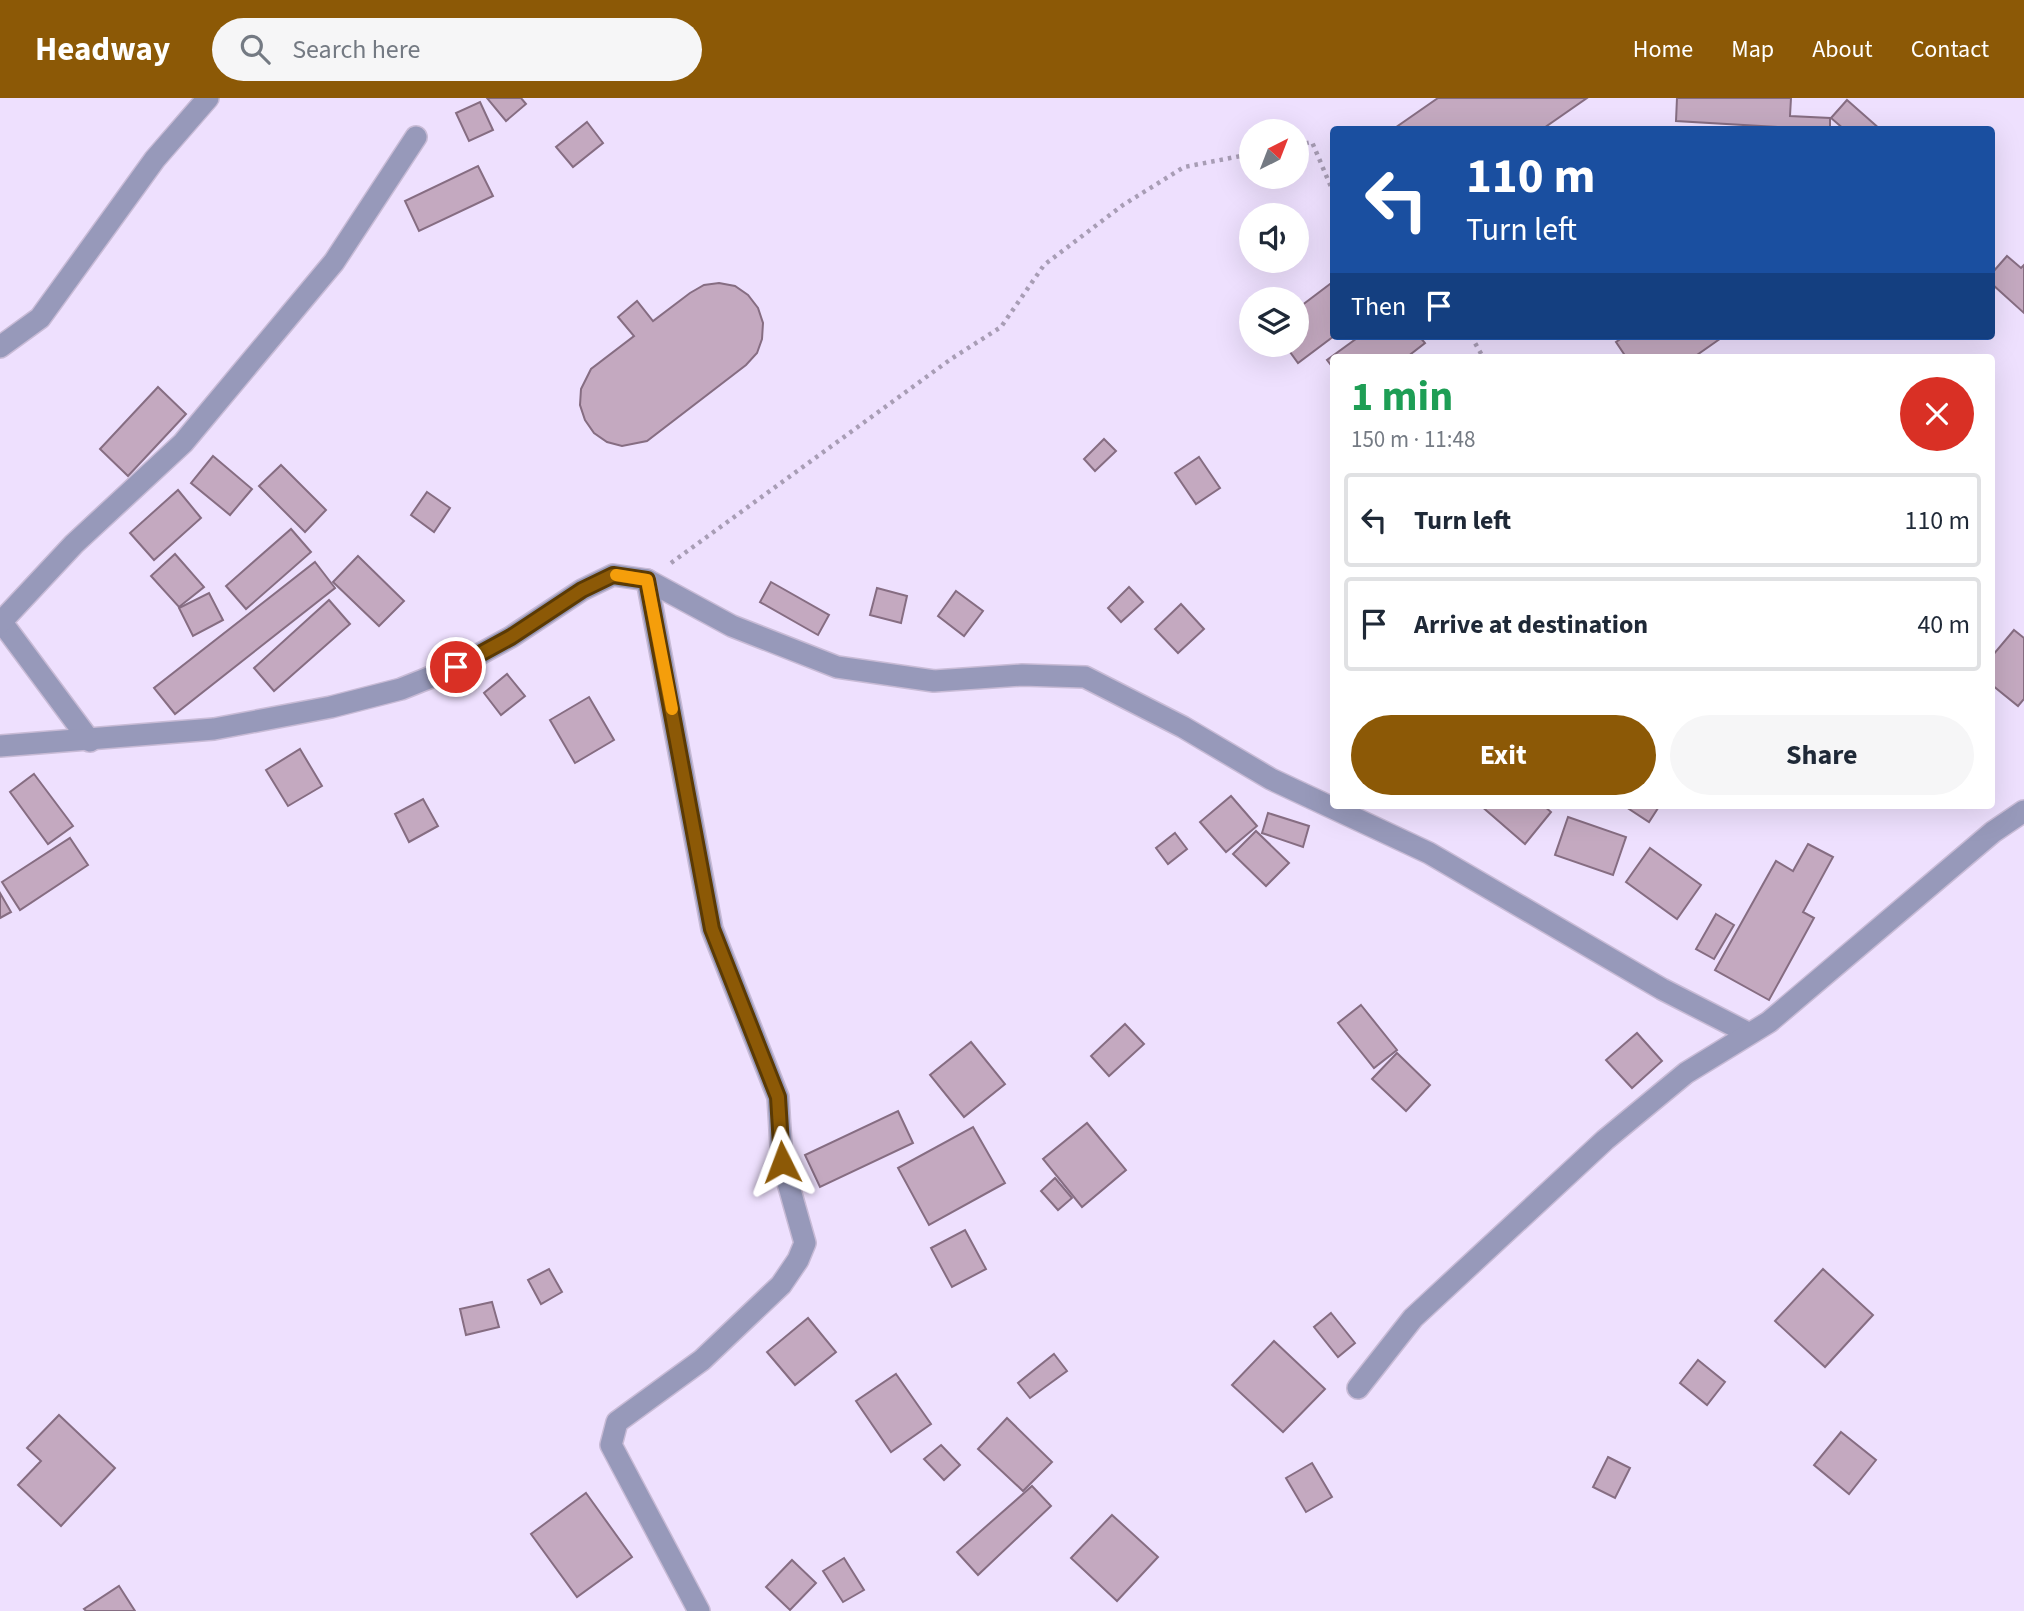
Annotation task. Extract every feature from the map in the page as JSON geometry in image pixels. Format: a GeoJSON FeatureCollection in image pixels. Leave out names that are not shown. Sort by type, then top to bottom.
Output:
{"type":"FeatureCollection","features":[{"type":"Feature","properties":{"kind":"street"},"geometry":{"type":"LineString","coordinates":[[0,347],[40,318],[155,159],[208,98]]}},
{"type":"Feature","properties":{"kind":"street"},"geometry":{"type":"LineString","coordinates":[[90,741],[1,621],[74,544],[183,443],[334,262],[416,137]]}},
{"type":"Feature","properties":{"kind":"street"},"geometry":{"type":"LineString","coordinates":[[0,746],[90,741],[214,729],[331,707],[401,689],[456,667],[511,637],[582,590],[613,575],[647,580],[732,626],[836,667],[934,681],[1022,675],[1085,677],[1129,698],[1271,779],[1330,807]]}},
{"type":"Feature","properties":{"kind":"street"},"geometry":{"type":"LineString","coordinates":[[647,580],[712,929],[778,1097],[782,1162],[805,1243],[799,1260],[781,1285],[702,1360],[617,1422],[614,1432],[611,1445],[699,1611]]}},
{"type":"Feature","properties":{"kind":"street"},"geometry":{"type":"LineString","coordinates":[[1335,809],[1429,853],[1662,989],[1748,1034]]}},
{"type":"Feature","properties":{"kind":"street"},"geometry":{"type":"LineString","coordinates":[[1358,1388],[1413,1318],[1605,1140],[1686,1073],[1769,1023],[1993,832],[2024,811]]}},
{"type":"Feature","properties":{"kind":"path"},"geometry":{"type":"LineString","coordinates":[[1309,143],[1312,142],[1330,185]]}},
{"type":"Feature","properties":{"kind":"path"},"geometry":{"type":"LineString","coordinates":[[647,580],[951,359],[1001,327],[1044,265],[1124,205],[1184,167],[1239,156]]}},
{"type":"Feature","properties":{"kind":"building"},"geometry":{"type":"Polygon","coordinates":[[[487,98],[521,98],[526,104],[506,121],[487,98]]]}},
{"type":"Feature","properties":{"kind":"building"},"geometry":{"type":"Polygon","coordinates":[[[1438,98],[1587,98],[1547,126],[1398,126],[1438,98]]]}},
{"type":"Feature","properties":{"kind":"building"},"geometry":{"type":"Polygon","coordinates":[[[1677,98],[1791,98],[1790,116],[1830,118],[1830,126],[1760,126],[1676,121],[1677,98]]]}},
{"type":"Feature","properties":{"kind":"building"},"geometry":{"type":"Polygon","coordinates":[[[1847,100],[1876,126],[1840,126],[1831,118],[1847,100]]]}},
{"type":"Feature","properties":{"kind":"building"},"geometry":{"type":"Polygon","coordinates":[[[480,102],[493,130],[469,141],[456,113],[480,102]]]}},
{"type":"Feature","properties":{"kind":"building"},"geometry":{"type":"Polygon","coordinates":[[[587,122],[603,143],[573,167],[556,147],[587,122]]]}},
{"type":"Feature","properties":{"kind":"building"},"geometry":{"type":"Polygon","coordinates":[[[478,166],[493,196],[419,231],[405,201],[478,166]]]}},
{"type":"Feature","properties":{"kind":"building"},"geometry":{"type":"Polygon","coordinates":[[[2007,256],[2021,268],[2024,265],[2024,313],[1995,287],[1995,270],[2007,256]]]}},
{"type":"Feature","properties":{"kind":"building"},"geometry":{"type":"Polygon","coordinates":[[[719,283],[735,286],[748,295],[758,308],[763,323],[762,339],[757,353],[746,365],[647,441],[622,446],[607,442],[594,433],[585,420],[580,405],[581,389],[591,369],[634,336],[618,317],[637,301],[653,321],[690,293],[704,285],[719,283]]]}},
{"type":"Feature","properties":{"kind":"building"},"geometry":{"type":"Polygon","coordinates":[[[1330,284],[1330,339],[1309,355],[1309,300],[1330,284]]]}},
{"type":"Feature","properties":{"kind":"building"},"geometry":{"type":"Polygon","coordinates":[[[1354,340],[1422,340],[1425,343],[1411,354],[1335,354],[1354,340]]]}},
{"type":"Feature","properties":{"kind":"building"},"geometry":{"type":"Polygon","coordinates":[[[1718,340],[1698,354],[1624,354],[1616,342],[1718,340]]]}},
{"type":"Feature","properties":{"kind":"building"},"geometry":{"type":"Polygon","coordinates":[[[1294,357],[1306,357],[1298,363],[1294,357]]]}},
{"type":"Feature","properties":{"kind":"building"},"geometry":{"type":"Polygon","coordinates":[[[158,387],[186,414],[128,476],[100,449],[158,387]]]}},
{"type":"Feature","properties":{"kind":"building"},"geometry":{"type":"Polygon","coordinates":[[[1104,439],[1116,451],[1095,471],[1084,459],[1104,439]]]}},
{"type":"Feature","properties":{"kind":"building"},"geometry":{"type":"Polygon","coordinates":[[[213,456],[252,489],[230,515],[191,483],[213,456]]]}},
{"type":"Feature","properties":{"kind":"building"},"geometry":{"type":"Polygon","coordinates":[[[1199,457],[1220,488],[1196,504],[1175,473],[1199,457]]]}},
{"type":"Feature","properties":{"kind":"building"},"geometry":{"type":"Polygon","coordinates":[[[281,465],[326,510],[305,532],[259,486],[281,465]]]}},
{"type":"Feature","properties":{"kind":"building"},"geometry":{"type":"Polygon","coordinates":[[[178,490],[201,518],[154,560],[130,533],[178,490]]]}},
{"type":"Feature","properties":{"kind":"building"},"geometry":{"type":"Polygon","coordinates":[[[427,492],[450,508],[434,532],[411,515],[427,492]]]}},
{"type":"Feature","properties":{"kind":"building"},"geometry":{"type":"Polygon","coordinates":[[[291,529],[311,552],[246,609],[226,586],[291,529]]]}},
{"type":"Feature","properties":{"kind":"building"},"geometry":{"type":"Polygon","coordinates":[[[175,554],[204,587],[179,607],[151,576],[175,554]]]}},
{"type":"Feature","properties":{"kind":"building"},"geometry":{"type":"Polygon","coordinates":[[[358,556],[404,601],[379,626],[333,582],[358,556]]]}},
{"type":"Feature","properties":{"kind":"building"},"geometry":{"type":"Polygon","coordinates":[[[315,562],[335,588],[175,714],[154,688],[315,562]]]}},
{"type":"Feature","properties":{"kind":"building"},"geometry":{"type":"Polygon","coordinates":[[[771,582],[829,615],[818,635],[760,602],[771,582]]]}},
{"type":"Feature","properties":{"kind":"building"},"geometry":{"type":"Polygon","coordinates":[[[1129,587],[1143,602],[1121,622],[1108,608],[1129,587]]]}},
{"type":"Feature","properties":{"kind":"building"},"geometry":{"type":"Polygon","coordinates":[[[877,588],[907,596],[901,623],[870,615],[877,588]]]}},
{"type":"Feature","properties":{"kind":"building"},"geometry":{"type":"Polygon","coordinates":[[[956,591],[983,611],[964,636],[938,616],[956,591]]]}},
{"type":"Feature","properties":{"kind":"building"},"geometry":{"type":"Polygon","coordinates":[[[209,593],[223,620],[193,636],[179,608],[209,593]]]}},
{"type":"Feature","properties":{"kind":"building"},"geometry":{"type":"Polygon","coordinates":[[[329,600],[350,624],[274,691],[254,668],[329,600]]]}},
{"type":"Feature","properties":{"kind":"building"},"geometry":{"type":"Polygon","coordinates":[[[1181,604],[1204,629],[1178,653],[1155,629],[1181,604]]]}},
{"type":"Feature","properties":{"kind":"building"},"geometry":{"type":"Polygon","coordinates":[[[2014,630],[2024,638],[2024,699],[2018,706],[1995,687],[1995,652],[2014,630]]]}},
{"type":"Feature","properties":{"kind":"building"},"geometry":{"type":"Polygon","coordinates":[[[507,674],[525,696],[501,715],[484,693],[507,674]]]}},
{"type":"Feature","properties":{"kind":"building"},"geometry":{"type":"Polygon","coordinates":[[[589,697],[614,740],[575,763],[550,720],[589,697]]]}},
{"type":"Feature","properties":{"kind":"building"},"geometry":{"type":"Polygon","coordinates":[[[300,749],[322,786],[288,806],[266,770],[300,749]]]}},
{"type":"Feature","properties":{"kind":"building"},"geometry":{"type":"Polygon","coordinates":[[[34,774],[73,826],[48,844],[10,792],[34,774]]]}},
{"type":"Feature","properties":{"kind":"building"},"geometry":{"type":"Polygon","coordinates":[[[1231,796],[1257,826],[1226,852],[1200,822],[1231,796]]]}},
{"type":"Feature","properties":{"kind":"building"},"geometry":{"type":"Polygon","coordinates":[[[423,799],[438,826],[409,842],[395,814],[423,799]]]}},
{"type":"Feature","properties":{"kind":"building"},"geometry":{"type":"Polygon","coordinates":[[[1485,809],[1548,809],[1551,812],[1525,844],[1485,809]]]}},
{"type":"Feature","properties":{"kind":"building"},"geometry":{"type":"Polygon","coordinates":[[[1629,809],[1657,809],[1649,822],[1629,809]]]}},
{"type":"Feature","properties":{"kind":"building"},"geometry":{"type":"Polygon","coordinates":[[[1268,813],[1309,826],[1303,847],[1262,833],[1268,813]]]}},
{"type":"Feature","properties":{"kind":"building"},"geometry":{"type":"Polygon","coordinates":[[[1568,817],[1626,837],[1613,875],[1555,855],[1568,817]]]}},
{"type":"Feature","properties":{"kind":"building"},"geometry":{"type":"Polygon","coordinates":[[[1256,831],[1289,863],[1266,886],[1233,854],[1256,831]]]}},
{"type":"Feature","properties":{"kind":"building"},"geometry":{"type":"Polygon","coordinates":[[[1175,833],[1187,849],[1168,864],[1156,848],[1175,833]]]}},
{"type":"Feature","properties":{"kind":"building"},"geometry":{"type":"Polygon","coordinates":[[[70,838],[88,865],[20,910],[2,882],[70,838]]]}},
{"type":"Feature","properties":{"kind":"building"},"geometry":{"type":"Polygon","coordinates":[[[1808,844],[1833,857],[1803,912],[1814,918],[1769,1000],[1715,970],[1776,861],[1793,871],[1808,844]]]}},
{"type":"Feature","properties":{"kind":"building"},"geometry":{"type":"Polygon","coordinates":[[[1650,848],[1701,885],[1677,919],[1626,882],[1650,848]]]}},
{"type":"Feature","properties":{"kind":"building"},"geometry":{"type":"Polygon","coordinates":[[[0,893],[11,912],[0,918],[0,893]]]}},
{"type":"Feature","properties":{"kind":"building"},"geometry":{"type":"Polygon","coordinates":[[[1716,914],[1734,925],[1714,959],[1696,949],[1716,914]]]}},
{"type":"Feature","properties":{"kind":"building"},"geometry":{"type":"Polygon","coordinates":[[[1361,1005],[1397,1050],[1374,1068],[1338,1023],[1361,1005]]]}},
{"type":"Feature","properties":{"kind":"building"},"geometry":{"type":"Polygon","coordinates":[[[1125,1024],[1144,1044],[1109,1076],[1091,1056],[1125,1024]]]}},
{"type":"Feature","properties":{"kind":"building"},"geometry":{"type":"Polygon","coordinates":[[[1637,1033],[1662,1061],[1632,1088],[1606,1060],[1637,1033]]]}},
{"type":"Feature","properties":{"kind":"building"},"geometry":{"type":"Polygon","coordinates":[[[971,1042],[1005,1084],[964,1117],[930,1075],[971,1042]]]}},
{"type":"Feature","properties":{"kind":"building"},"geometry":{"type":"Polygon","coordinates":[[[1397,1053],[1430,1085],[1406,1111],[1372,1079],[1397,1053]]]}},
{"type":"Feature","properties":{"kind":"building"},"geometry":{"type":"Polygon","coordinates":[[[898,1111],[913,1143],[820,1187],[805,1155],[898,1111]]]}},
{"type":"Feature","properties":{"kind":"building"},"geometry":{"type":"Polygon","coordinates":[[[1087,1123],[1126,1170],[1082,1207],[1043,1159],[1087,1123]]]}},
{"type":"Feature","properties":{"kind":"building"},"geometry":{"type":"Polygon","coordinates":[[[973,1127],[1005,1183],[929,1225],[898,1168],[973,1127]]]}},
{"type":"Feature","properties":{"kind":"building"},"geometry":{"type":"Polygon","coordinates":[[[1055,1178],[1072,1198],[1058,1210],[1041,1191],[1055,1178]]]}},
{"type":"Feature","properties":{"kind":"building"},"geometry":{"type":"Polygon","coordinates":[[[965,1230],[986,1269],[952,1287],[931,1248],[965,1230]]]}},
{"type":"Feature","properties":{"kind":"building"},"geometry":{"type":"Polygon","coordinates":[[[549,1269],[562,1292],[541,1304],[528,1280],[549,1269]]]}},
{"type":"Feature","properties":{"kind":"building"},"geometry":{"type":"Polygon","coordinates":[[[1823,1269],[1873,1315],[1825,1367],[1775,1321],[1823,1269]]]}},
{"type":"Feature","properties":{"kind":"building"},"geometry":{"type":"Polygon","coordinates":[[[492,1302],[499,1327],[466,1335],[460,1309],[492,1302]]]}},
{"type":"Feature","properties":{"kind":"building"},"geometry":{"type":"Polygon","coordinates":[[[1331,1313],[1355,1343],[1338,1357],[1314,1327],[1331,1313]]]}},
{"type":"Feature","properties":{"kind":"building"},"geometry":{"type":"Polygon","coordinates":[[[808,1318],[836,1352],[795,1385],[767,1352],[808,1318]]]}},
{"type":"Feature","properties":{"kind":"building"},"geometry":{"type":"Polygon","coordinates":[[[1274,1341],[1325,1389],[1283,1432],[1232,1385],[1274,1341]]]}},
{"type":"Feature","properties":{"kind":"building"},"geometry":{"type":"Polygon","coordinates":[[[1054,1354],[1067,1371],[1030,1398],[1018,1383],[1054,1354]]]}},
{"type":"Feature","properties":{"kind":"building"},"geometry":{"type":"Polygon","coordinates":[[[1698,1360],[1725,1382],[1707,1405],[1680,1383],[1698,1360]]]}},
{"type":"Feature","properties":{"kind":"building"},"geometry":{"type":"Polygon","coordinates":[[[896,1374],[931,1424],[891,1452],[856,1401],[896,1374]]]}},
{"type":"Feature","properties":{"kind":"building"},"geometry":{"type":"Polygon","coordinates":[[[59,1415],[115,1468],[61,1526],[18,1485],[41,1461],[27,1448],[59,1415]]]}},
{"type":"Feature","properties":{"kind":"building"},"geometry":{"type":"Polygon","coordinates":[[[1007,1418],[1052,1462],[1023,1491],[978,1449],[1007,1418]]]}},
{"type":"Feature","properties":{"kind":"building"},"geometry":{"type":"Polygon","coordinates":[[[1841,1432],[1876,1460],[1849,1494],[1814,1465],[1841,1432]]]}},
{"type":"Feature","properties":{"kind":"building"},"geometry":{"type":"Polygon","coordinates":[[[941,1445],[960,1465],[944,1480],[924,1459],[941,1445]]]}},
{"type":"Feature","properties":{"kind":"building"},"geometry":{"type":"Polygon","coordinates":[[[1608,1457],[1630,1468],[1615,1498],[1593,1487],[1608,1457]]]}},
{"type":"Feature","properties":{"kind":"building"},"geometry":{"type":"Polygon","coordinates":[[[1312,1463],[1332,1497],[1306,1512],[1286,1478],[1312,1463]]]}},
{"type":"Feature","properties":{"kind":"building"},"geometry":{"type":"Polygon","coordinates":[[[1032,1486],[1051,1506],[978,1575],[957,1552],[1032,1486]]]}},
{"type":"Feature","properties":{"kind":"building"},"geometry":{"type":"Polygon","coordinates":[[[586,1493],[632,1557],[577,1597],[531,1534],[586,1493]]]}},
{"type":"Feature","properties":{"kind":"building"},"geometry":{"type":"Polygon","coordinates":[[[1112,1515],[1158,1557],[1117,1601],[1071,1558],[1112,1515]]]}},
{"type":"Feature","properties":{"kind":"building"},"geometry":{"type":"Polygon","coordinates":[[[844,1558],[864,1590],[843,1602],[823,1571],[844,1558]]]}},
{"type":"Feature","properties":{"kind":"building"},"geometry":{"type":"Polygon","coordinates":[[[792,1560],[816,1583],[790,1610],[766,1587],[792,1560]]]}},
{"type":"Feature","properties":{"kind":"building"},"geometry":{"type":"Polygon","coordinates":[[[119,1586],[135,1611],[84,1609],[119,1586]]]}},
{"type":"Feature","properties":{"kind":"slow traffic"},"geometry":{"type":"LineString","coordinates":[[616,575],[647,580],[672,709]]}},
{"type":"Feature","properties":{"kind":"route"},"geometry":{"type":"LineString","coordinates":[[456,667],[511,637],[582,590],[613,575],[647,580],[712,929],[778,1097],[782,1162]]}}]}
